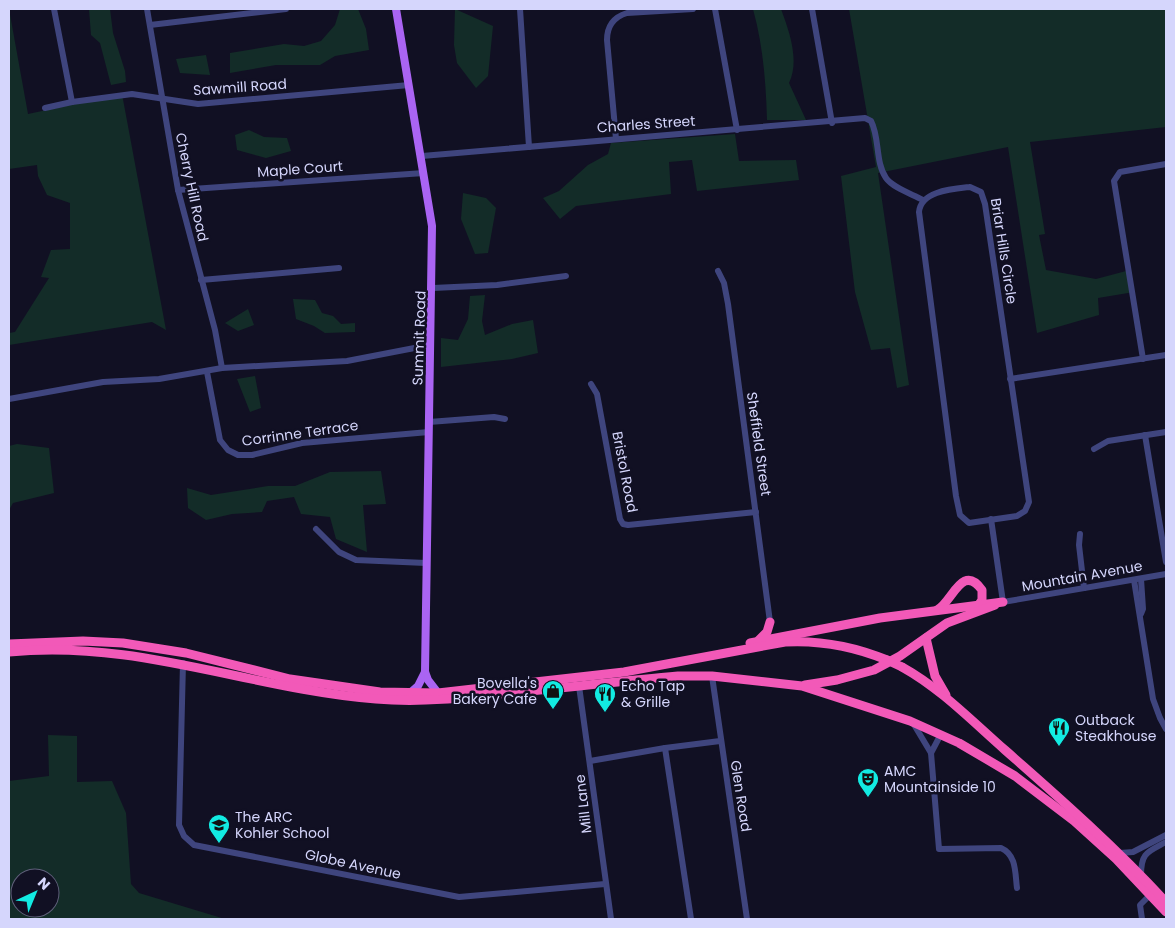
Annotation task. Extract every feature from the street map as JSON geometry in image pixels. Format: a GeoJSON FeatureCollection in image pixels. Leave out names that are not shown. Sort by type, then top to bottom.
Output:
{"type":"FeatureCollection","features":[{"type":"Feature","properties":{"kind":"highway"},"geometry":{"type":"LineString","coordinates":[[802,686],[836,680],[874,670],[900,656],[947,623],[981,603],[982,590],[974,582],[966,581],[958,585],[942,608],[932,612]]}},
{"type":"Feature","properties":{"kind":"highway"},"geometry":{"type":"LineString","coordinates":[[700,656],[759,640],[880,618],[932,612],[981,603],[1003,602]]}},
{"type":"Feature","properties":{"kind":"highway"},"geometry":{"type":"LineString","coordinates":[[947,623],[1003,602]]}},
{"type":"Feature","properties":{"kind":"highway"},"geometry":{"type":"LineString","coordinates":[[770,622],[777,631],[786,635]]}},
{"type":"Feature","properties":{"kind":"highway"},"geometry":{"type":"LineString","coordinates":[[759,640],[767,632],[770,622]]}},
{"type":"Feature","properties":{"kind":"highway"},"geometry":{"type":"LineString","coordinates":[[926,638],[935,676],[954,705]]}},
{"type":"Feature","properties":{"kind":"highway"},"geometry":{"type":"LineString","coordinates":[[9,644],[83,641],[123,643],[186,653],[290,679],[380,692],[410,693],[438,693],[624,672],[700,656],[785,642],[811,641],[849,647],[902,666],[954,705],[1120,853],[1166,902]]}},
{"type":"Feature","properties":{"kind":"highway"},"geometry":{"type":"LineString","coordinates":[[9,652],[73,649],[126,654],[183,663],[289,686],[376,699],[447,699],[678,676],[712,676],[802,686],[941,734],[974,751],[1015,776],[1067,815],[1102,846],[1166,912]]}},
{"type":"Feature","properties":{"kind":"main road","name":"Summit Road"},"geometry":{"type":"LineString","coordinates":[[396,9],[422,156],[432,226],[426,672],[428,680],[438,693]]}},
{"type":"Feature","properties":{"kind":"main road"},"geometry":{"type":"LineString","coordinates":[[410,693],[418,686],[426,672]]}},
{"type":"Feature","properties":{"kind":"street"},"geometry":{"type":"LineString","coordinates":[[54,9],[72,102]]}},
{"type":"Feature","properties":{"kind":"street","name":"Cherry Hill Road"},"geometry":{"type":"LineString","coordinates":[[147,9],[178,190],[215,330],[222,368]]}},
{"type":"Feature","properties":{"kind":"street"},"geometry":{"type":"LineString","coordinates":[[150,25],[286,9]]}},
{"type":"Feature","properties":{"kind":"street"},"geometry":{"type":"LineString","coordinates":[[520,9],[529,147]]}},
{"type":"Feature","properties":{"kind":"street"},"geometry":{"type":"LineString","coordinates":[[616,139],[607,40],[610,25],[618,17],[627,13],[693,9]]}},
{"type":"Feature","properties":{"kind":"street"},"geometry":{"type":"LineString","coordinates":[[715,9],[737,130]]}},
{"type":"Feature","properties":{"kind":"street"},"geometry":{"type":"LineString","coordinates":[[812,9],[832,123]]}},
{"type":"Feature","properties":{"kind":"street","name":"Sawmill Road"},"geometry":{"type":"LineString","coordinates":[[45,108],[72,102],[132,94],[198,104],[409,85]]}},
{"type":"Feature","properties":{"kind":"street","name":"Charles Street"},"geometry":{"type":"LineString","coordinates":[[422,156],[832,123],[866,118],[871,120],[886,178],[923,200]]}},
{"type":"Feature","properties":{"kind":"street"},"geometry":{"type":"LineString","coordinates":[[1142,360],[1114,181],[1117,174],[1123,172],[1166,164]]}},
{"type":"Feature","properties":{"kind":"street","name":"Maple Court"},"geometry":{"type":"LineString","coordinates":[[178,190],[424,172]]}},
{"type":"Feature","properties":{"kind":"street","name":"Briar Hills Circle"},"geometry":{"type":"LineString","coordinates":[[966,188],[975,189],[983,195],[1010,379],[1029,502],[1022,514],[969,523],[962,519],[959,512],[919,212],[923,200],[933,194],[966,188]]}},
{"type":"Feature","properties":{"kind":"street"},"geometry":{"type":"LineString","coordinates":[[201,280],[339,268]]}},
{"type":"Feature","properties":{"kind":"street","name":"Sheffield Street"},"geometry":{"type":"LineString","coordinates":[[718,271],[724,283],[728,304],[770,622]]}},
{"type":"Feature","properties":{"kind":"street"},"geometry":{"type":"LineString","coordinates":[[432,288],[497,285],[566,276]]}},
{"type":"Feature","properties":{"kind":"street"},"geometry":{"type":"LineString","coordinates":[[9,399],[103,382],[159,379],[222,368],[347,361],[430,345]]}},
{"type":"Feature","properties":{"kind":"street"},"geometry":{"type":"LineString","coordinates":[[1010,379],[1166,355]]}},
{"type":"Feature","properties":{"kind":"street","name":"Corrinne Terrace"},"geometry":{"type":"LineString","coordinates":[[207,372],[220,440],[228,450],[238,455],[252,456],[302,443],[429,432]]}},
{"type":"Feature","properties":{"kind":"street","name":"Bristol Road"},"geometry":{"type":"LineString","coordinates":[[591,384],[597,394],[620,519],[623,524],[756,512]]}},
{"type":"Feature","properties":{"kind":"street"},"geometry":{"type":"LineString","coordinates":[[429,422],[505,419]]}},
{"type":"Feature","properties":{"kind":"street"},"geometry":{"type":"LineString","coordinates":[[1094,448],[1108,441],[1166,432]]}},
{"type":"Feature","properties":{"kind":"street"},"geometry":{"type":"LineString","coordinates":[[1145,435],[1166,562]]}},
{"type":"Feature","properties":{"kind":"street"},"geometry":{"type":"LineString","coordinates":[[991,519],[1003,602]]}},
{"type":"Feature","properties":{"kind":"street"},"geometry":{"type":"LineString","coordinates":[[316,528],[339,552],[356,560],[426,563]]}},
{"type":"Feature","properties":{"kind":"street"},"geometry":{"type":"LineString","coordinates":[[1080,534],[1079,544],[1084,588]]}},
{"type":"Feature","properties":{"kind":"street","name":"Mountain Avenue"},"geometry":{"type":"LineString","coordinates":[[1003,602],[1166,574]]}},
{"type":"Feature","properties":{"kind":"street"},"geometry":{"type":"LineString","coordinates":[[1141,579],[1140,591],[1143,609],[1141,614]]}},
{"type":"Feature","properties":{"kind":"street"},"geometry":{"type":"LineString","coordinates":[[1134,580],[1141,614],[1153,699],[1166,728]]}},
{"type":"Feature","properties":{"kind":"street","name":"Globe Avenue"},"geometry":{"type":"LineString","coordinates":[[183,663],[179,825],[184,836],[194,845],[459,897],[606,884]]}},
{"type":"Feature","properties":{"kind":"street","name":"Glen Road"},"geometry":{"type":"LineString","coordinates":[[712,676],[747,919]]}},
{"type":"Feature","properties":{"kind":"street","name":"Mill Lane"},"geometry":{"type":"LineString","coordinates":[[579,686],[611,919]]}},
{"type":"Feature","properties":{"kind":"street"},"geometry":{"type":"LineString","coordinates":[[913,723],[930,753],[939,849],[1001,848],[1013,860],[1017,888]]}},
{"type":"Feature","properties":{"kind":"street"},"geometry":{"type":"LineString","coordinates":[[930,753],[941,734]]}},
{"type":"Feature","properties":{"kind":"street"},"geometry":{"type":"LineString","coordinates":[[590,762],[665,748],[720,741]]}},
{"type":"Feature","properties":{"kind":"street"},"geometry":{"type":"LineString","coordinates":[[665,748],[691,919]]}},
{"type":"Feature","properties":{"kind":"street"},"geometry":{"type":"LineString","coordinates":[[1120,853],[1133,852],[1166,835]]}},
{"type":"Feature","properties":{"kind":"street"},"geometry":{"type":"LineString","coordinates":[[1141,875],[1141,861],[1144,856],[1166,842]]}},
{"type":"Feature","properties":{"kind":"street"},"geometry":{"type":"LineString","coordinates":[[1142,919],[1140,905],[1150,895]]}},
{"type":"Feature","properties":{"kind":"green space"},"geometry":{"type":"Polygon","coordinates":[[[9,9],[28,114],[122,94],[166,330],[152,322],[9,345],[9,333],[15,332],[49,278],[41,277],[51,250],[70,249],[70,203],[47,195],[38,176],[37,165],[9,169],[9,9]]]}},
{"type":"Feature","properties":{"kind":"green space"},"geometry":{"type":"Polygon","coordinates":[[[89,9],[110,9],[113,33],[125,71],[126,82],[111,85],[100,43],[91,35],[89,9]]]}},
{"type":"Feature","properties":{"kind":"green space"},"geometry":{"type":"Polygon","coordinates":[[[340,9],[358,9],[366,29],[369,50],[335,56],[320,65],[276,65],[230,73],[230,53],[284,44],[304,46],[321,41],[335,25],[340,9]]]}},
{"type":"Feature","properties":{"kind":"green space"},"geometry":{"type":"Polygon","coordinates":[[[455,9],[493,26],[488,76],[476,88],[457,63],[454,45],[455,9]]]}},
{"type":"Feature","properties":{"kind":"green space"},"geometry":{"type":"Polygon","coordinates":[[[753,9],[781,9],[790,36],[793,55],[794,65],[789,83],[806,120],[767,120],[763,64],[753,9]]]}},
{"type":"Feature","properties":{"kind":"green space"},"geometry":{"type":"Polygon","coordinates":[[[849,9],[1166,9],[1166,127],[1030,142],[1045,234],[1039,235],[1046,270],[1096,279],[1130,270],[1134,292],[1098,298],[1099,315],[1037,333],[1008,147],[878,173],[909,385],[897,388],[890,348],[871,350],[855,292],[841,176],[876,167],[849,9]]]}},
{"type":"Feature","properties":{"kind":"green space"},"geometry":{"type":"Polygon","coordinates":[[[206,55],[210,75],[180,73],[176,59],[206,55]]]}},
{"type":"Feature","properties":{"kind":"green space"},"geometry":{"type":"Polygon","coordinates":[[[249,130],[264,137],[287,138],[291,151],[266,158],[237,150],[235,135],[249,130]]]}},
{"type":"Feature","properties":{"kind":"green space"},"geometry":{"type":"Polygon","coordinates":[[[735,134],[739,161],[796,160],[799,180],[697,191],[692,160],[669,162],[671,194],[576,206],[560,219],[543,198],[559,191],[588,165],[608,154],[611,143],[735,134]]]}},
{"type":"Feature","properties":{"kind":"green space"},"geometry":{"type":"Polygon","coordinates":[[[463,193],[486,198],[496,208],[488,253],[475,254],[461,219],[463,193]]]}},
{"type":"Feature","properties":{"kind":"green space"},"geometry":{"type":"Polygon","coordinates":[[[485,295],[482,321],[485,335],[512,324],[533,320],[538,353],[512,359],[441,367],[441,338],[458,340],[468,319],[470,296],[485,295]]]}},
{"type":"Feature","properties":{"kind":"green space"},"geometry":{"type":"Polygon","coordinates":[[[293,299],[315,300],[322,313],[333,316],[341,324],[355,323],[355,332],[325,333],[314,326],[296,319],[293,299]]]}},
{"type":"Feature","properties":{"kind":"green space"},"geometry":{"type":"Polygon","coordinates":[[[248,309],[254,325],[238,331],[225,323],[248,309]]]}},
{"type":"Feature","properties":{"kind":"green space"},"geometry":{"type":"Polygon","coordinates":[[[255,376],[261,408],[250,412],[237,379],[255,376]]]}},
{"type":"Feature","properties":{"kind":"green space"},"geometry":{"type":"Polygon","coordinates":[[[17,444],[49,448],[54,493],[13,503],[9,510],[9,446],[17,444]]]}},
{"type":"Feature","properties":{"kind":"green space"},"geometry":{"type":"Polygon","coordinates":[[[381,471],[386,504],[363,505],[367,552],[336,539],[330,517],[301,514],[294,497],[267,501],[262,512],[232,514],[206,520],[188,508],[187,488],[211,495],[268,486],[295,486],[330,472],[381,471]]]}},
{"type":"Feature","properties":{"kind":"green space"},"geometry":{"type":"Polygon","coordinates":[[[48,735],[77,736],[77,782],[112,781],[126,813],[131,884],[139,893],[225,919],[9,919],[9,781],[49,776],[48,735]]]}},
{"type":"Feature","properties":{"kind":"place","name":"Bovella's Bakery Cafe"},"geometry":{"type":"Point","coordinates":[553,710]}},
{"type":"Feature","properties":{"kind":"place","name":"Echo Tap & Grille"},"geometry":{"type":"Point","coordinates":[605,713]}},
{"type":"Feature","properties":{"kind":"place","name":"Outback Steakhouse"},"geometry":{"type":"Point","coordinates":[1059,747]}},
{"type":"Feature","properties":{"kind":"place","name":"AMC Mountainside 10"},"geometry":{"type":"Point","coordinates":[868,798]}},
{"type":"Feature","properties":{"kind":"place","name":"The ARC Kohler School"},"geometry":{"type":"Point","coordinates":[219,844]}}]}
